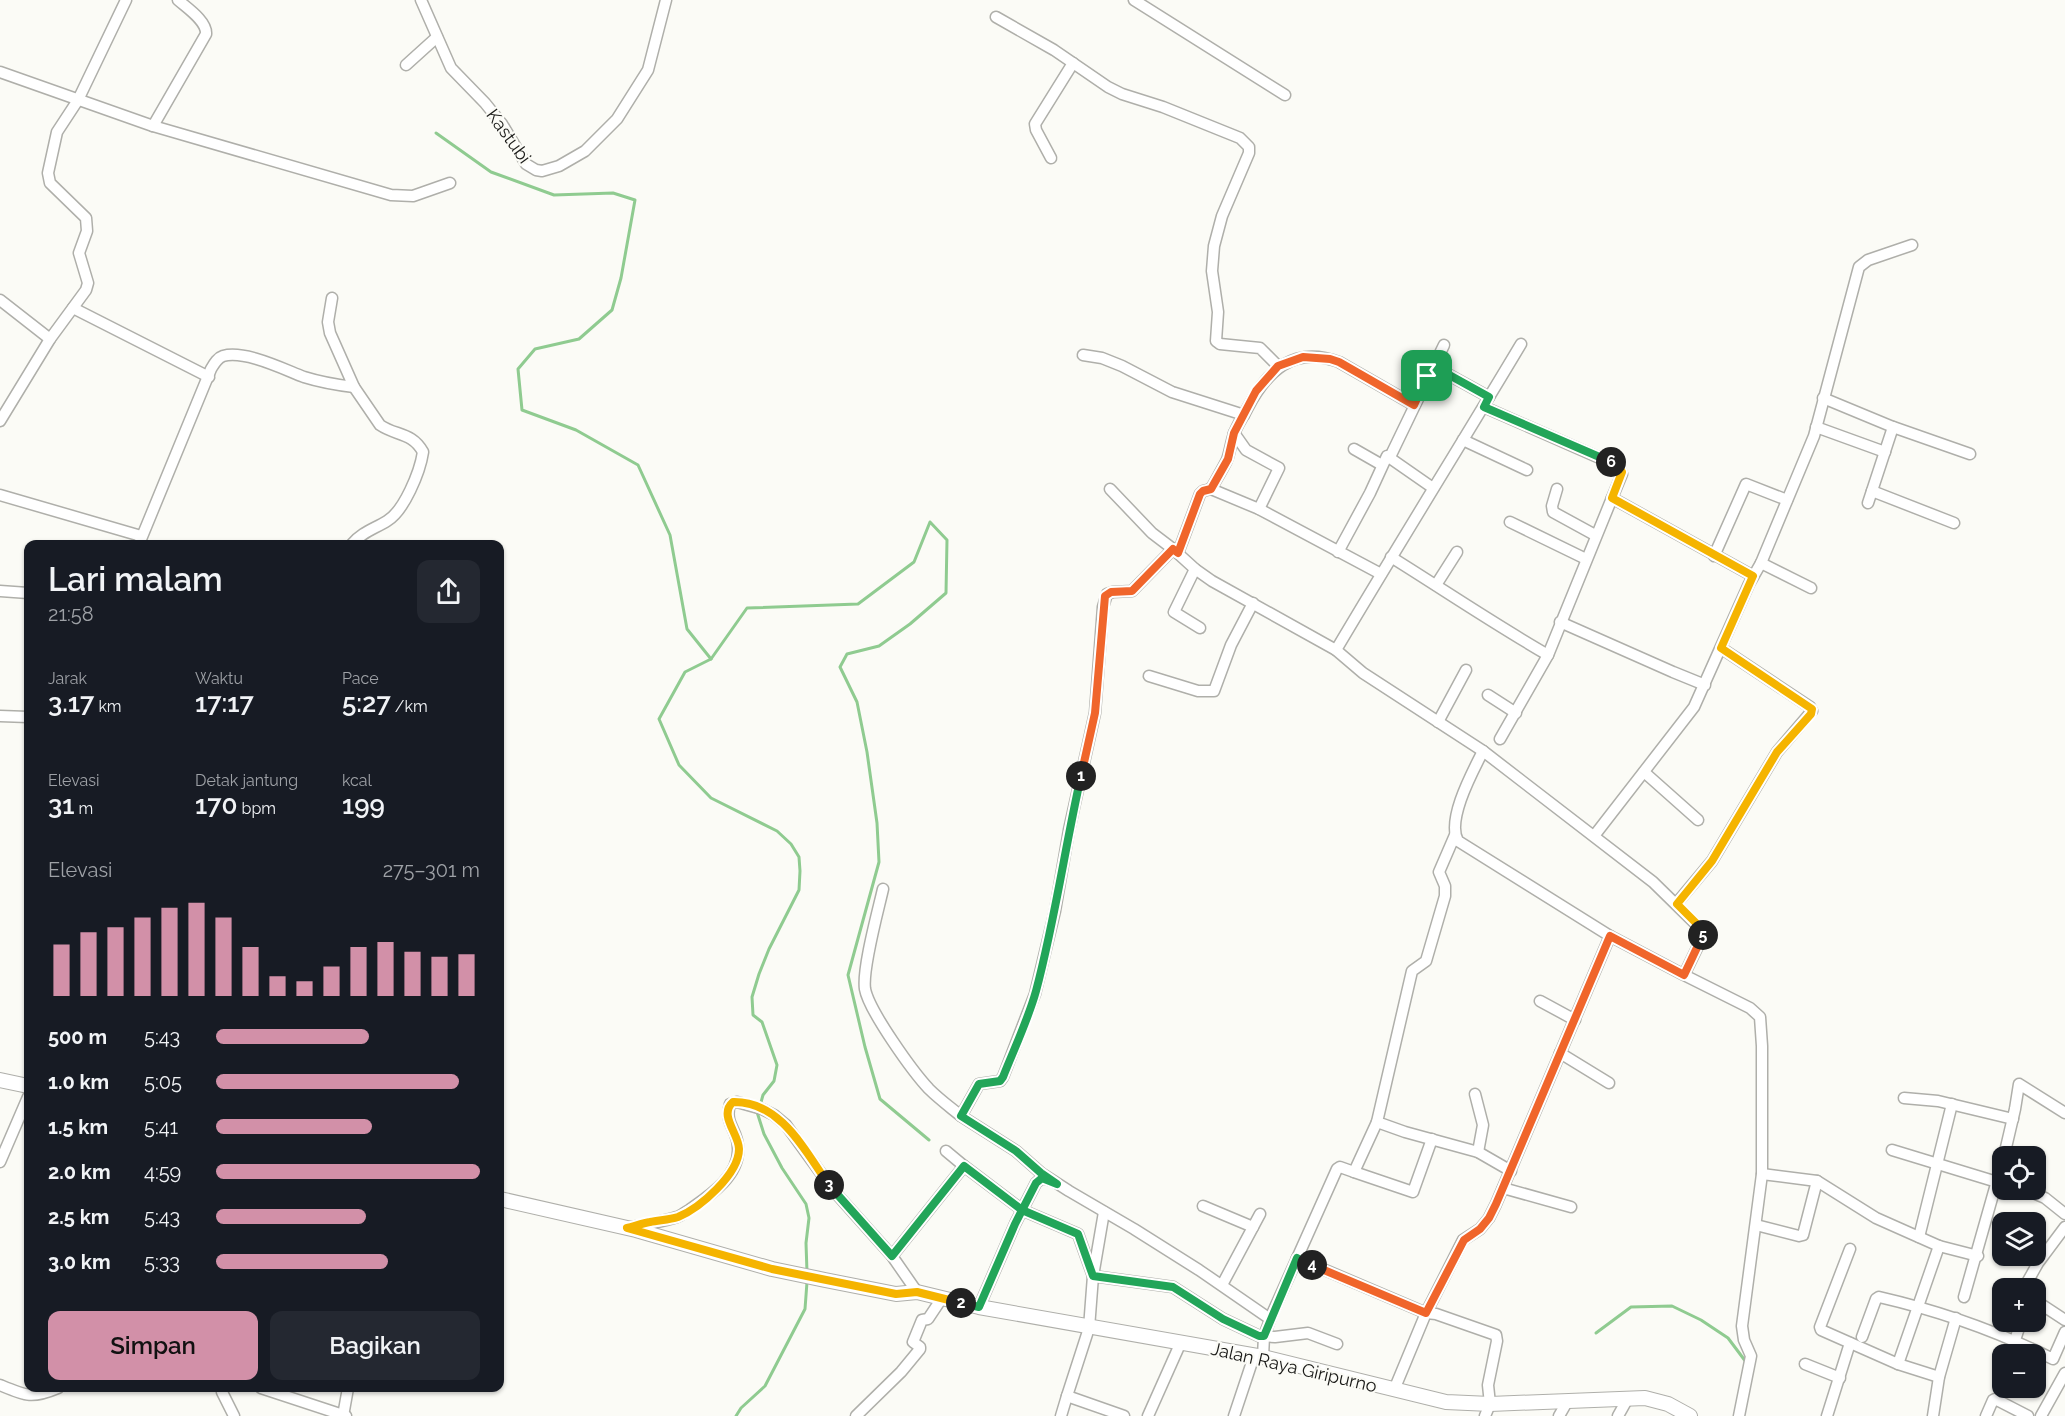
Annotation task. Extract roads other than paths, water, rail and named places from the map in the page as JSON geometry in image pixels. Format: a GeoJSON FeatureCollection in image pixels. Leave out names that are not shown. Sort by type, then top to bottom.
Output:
{"type":"FeatureCollection","features":[{"type":"Feature","properties":{"kind":"main road"},"geometry":{"type":"LineString","coordinates":[[0,1080],[24,1085]]}},
{"type":"Feature","properties":{"kind":"main road","name":"Jalan Raya Giripurno"},"geometry":{"type":"LineString","coordinates":[[504,1200],[627,1228],[772,1269],[896,1294],[917,1292],[979,1307],[1089,1328],[1258,1356],[1394,1390],[1488,1410],[1567,1402],[1645,1398],[1662,1402],[1690,1416]]}},
{"type":"Feature","properties":{"kind":"street"},"geometry":{"type":"LineString","coordinates":[[0,421],[3,406],[73,308],[88,283],[79,253],[88,225],[82,213],[48,179],[57,132],[78,100],[126,0]]}},
{"type":"Feature","properties":{"kind":"street"},"geometry":{"type":"LineString","coordinates":[[153,126],[206,34],[206,29],[200,21],[178,0]]}},
{"type":"Feature","properties":{"kind":"street","name":"Kastubi"},"geometry":{"type":"LineString","coordinates":[[421,0],[451,68],[502,124],[526,164],[542,171],[559,166],[585,151],[617,119],[648,70],[666,0]]}},
{"type":"Feature","properties":{"kind":"street"},"geometry":{"type":"LineString","coordinates":[[1134,0],[1285,95]]}},
{"type":"Feature","properties":{"kind":"street"},"geometry":{"type":"LineString","coordinates":[[996,17],[1122,94],[1198,120],[1240,138],[1249,147],[1249,153],[1222,216],[1214,246],[1212,271],[1218,312],[1216,341],[1220,344],[1260,348],[1278,366]]}},
{"type":"Feature","properties":{"kind":"street"},"geometry":{"type":"LineString","coordinates":[[406,65],[437,37]]}},
{"type":"Feature","properties":{"kind":"street"},"geometry":{"type":"LineString","coordinates":[[1051,158],[1035,124],[1074,63]]}},
{"type":"Feature","properties":{"kind":"street"},"geometry":{"type":"LineString","coordinates":[[0,72],[153,126],[391,195],[413,195],[450,183]]}},
{"type":"Feature","properties":{"kind":"street"},"geometry":{"type":"LineString","coordinates":[[1594,836],[1694,707],[1705,685],[1753,576],[1761,563],[1816,426],[1859,267],[1868,260],[1912,245]]}},
{"type":"Feature","properties":{"kind":"street"},"geometry":{"type":"LineString","coordinates":[[332,298],[328,322],[330,333],[354,387],[380,425],[404,434],[423,452],[415,482],[395,513],[389,520],[356,540]]}},
{"type":"Feature","properties":{"kind":"street"},"geometry":{"type":"LineString","coordinates":[[0,300],[50,339]]}},
{"type":"Feature","properties":{"kind":"street"},"geometry":{"type":"LineString","coordinates":[[73,308],[209,377]]}},
{"type":"Feature","properties":{"kind":"street"},"geometry":{"type":"LineString","coordinates":[[1336,650],[1521,344]]}},
{"type":"Feature","properties":{"kind":"street"},"geometry":{"type":"LineString","coordinates":[[1338,552],[1370,493],[1384,457],[1414,405],[1444,345]]}},
{"type":"Feature","properties":{"kind":"street"},"geometry":{"type":"LineString","coordinates":[[1083,355],[1102,358],[1172,392],[1244,415]]}},
{"type":"Feature","properties":{"kind":"street"},"geometry":{"type":"LineString","coordinates":[[0,495],[140,540],[214,362],[224,356],[233,356],[267,362],[326,383],[354,387]]}},
{"type":"Feature","properties":{"kind":"street"},"geometry":{"type":"LineString","coordinates":[[1211,489],[1228,459],[1234,433],[1256,391],[1278,366],[1303,357],[1330,359],[1360,373],[1414,405]]}},
{"type":"Feature","properties":{"kind":"street"},"geometry":{"type":"LineString","coordinates":[[1433,366],[1487,402],[1618,466],[1622,474],[1595,535],[1548,655],[1500,740]]}},
{"type":"Feature","properties":{"kind":"street"},"geometry":{"type":"LineString","coordinates":[[1823,398],[1893,427],[1970,454]]}},
{"type":"Feature","properties":{"kind":"street"},"geometry":{"type":"LineString","coordinates":[[1816,426],[1886,452]]}},
{"type":"Feature","properties":{"kind":"street"},"geometry":{"type":"LineString","coordinates":[[1868,504],[1893,427]]}},
{"type":"Feature","properties":{"kind":"street"},"geometry":{"type":"LineString","coordinates":[[1234,433],[1246,450],[1277,466],[1280,470],[1259,510]]}},
{"type":"Feature","properties":{"kind":"street"},"geometry":{"type":"LineString","coordinates":[[1463,440],[1527,470]]}},
{"type":"Feature","properties":{"kind":"street"},"geometry":{"type":"LineString","coordinates":[[1354,449],[1384,457],[1433,488]]}},
{"type":"Feature","properties":{"kind":"street"},"geometry":{"type":"LineString","coordinates":[[1714,556],[1746,484],[1787,500]]}},
{"type":"Feature","properties":{"kind":"street"},"geometry":{"type":"LineString","coordinates":[[1110,489],[1152,533],[1195,569],[1212,581],[1336,650],[1363,673],[1483,751],[1653,882],[1701,928],[1703,933],[1684,975]]}},
{"type":"Feature","properties":{"kind":"street"},"geometry":{"type":"LineString","coordinates":[[961,1116],[979,1084],[1000,1081],[1003,1077],[1035,994],[1055,911],[1069,830],[1095,713],[1105,596],[1111,592],[1132,591],[1176,551],[1200,494],[1211,489],[1259,510],[1381,574]]}},
{"type":"Feature","properties":{"kind":"street"},"geometry":{"type":"LineString","coordinates":[[1557,489],[1552,506],[1553,512],[1595,535]]}},
{"type":"Feature","properties":{"kind":"street"},"geometry":{"type":"LineString","coordinates":[[1872,491],[1954,524]]}},
{"type":"Feature","properties":{"kind":"street"},"geometry":{"type":"LineString","coordinates":[[1612,498],[1753,576]]}},
{"type":"Feature","properties":{"kind":"street"},"geometry":{"type":"LineString","coordinates":[[1510,522],[1586,559]]}},
{"type":"Feature","properties":{"kind":"street"},"geometry":{"type":"LineString","coordinates":[[1437,585],[1457,552]]}},
{"type":"Feature","properties":{"kind":"street"},"geometry":{"type":"LineString","coordinates":[[1391,557],[1492,623],[1548,655]]}},
{"type":"Feature","properties":{"kind":"street"},"geometry":{"type":"LineString","coordinates":[[1761,563],[1811,588]]}},
{"type":"Feature","properties":{"kind":"street"},"geometry":{"type":"LineString","coordinates":[[1195,569],[1174,612],[1200,628]]}},
{"type":"Feature","properties":{"kind":"street"},"geometry":{"type":"LineString","coordinates":[[0,591],[24,594]]}},
{"type":"Feature","properties":{"kind":"street"},"geometry":{"type":"LineString","coordinates":[[1149,676],[1198,691],[1214,691],[1231,645],[1253,603]]}},
{"type":"Feature","properties":{"kind":"street"},"geometry":{"type":"LineString","coordinates":[[1560,622],[1705,685]]}},
{"type":"Feature","properties":{"kind":"street"},"geometry":{"type":"LineString","coordinates":[[1677,904],[1712,861],[1777,752],[1812,711],[1810,707],[1721,648]]}},
{"type":"Feature","properties":{"kind":"street"},"geometry":{"type":"LineString","coordinates":[[1438,722],[1466,670]]}},
{"type":"Feature","properties":{"kind":"street"},"geometry":{"type":"LineString","coordinates":[[1488,695],[1516,713]]}},
{"type":"Feature","properties":{"kind":"street"},"geometry":{"type":"LineString","coordinates":[[0,716],[24,717]]}},
{"type":"Feature","properties":{"kind":"street"},"geometry":{"type":"LineString","coordinates":[[1354,1172],[1377,1122],[1412,971],[1426,961],[1445,896],[1445,886],[1440,872],[1455,835],[1460,797],[1483,751]]}},
{"type":"Feature","properties":{"kind":"street"},"geometry":{"type":"LineString","coordinates":[[1644,772],[1698,820]]}},
{"type":"Feature","properties":{"kind":"street"},"geometry":{"type":"LineString","coordinates":[[1455,835],[1458,841],[1610,936],[1750,1008],[1760,1017],[1762,1174],[1742,1326],[1744,1340],[1751,1356],[1739,1416]]}},
{"type":"Feature","properties":{"kind":"street"},"geometry":{"type":"LineString","coordinates":[[883,889],[868,961],[866,992],[884,1029],[928,1088],[961,1116],[1016,1151],[1057,1184],[1222,1285],[1275,1337],[1308,1333],[1337,1344]]}},
{"type":"Feature","properties":{"kind":"street"},"geometry":{"type":"LineString","coordinates":[[1394,1390],[1426,1313],[1464,1240],[1480,1229],[1489,1218],[1610,936]]}},
{"type":"Feature","properties":{"kind":"street"},"geometry":{"type":"LineString","coordinates":[[1540,1001],[1575,1020]]}},
{"type":"Feature","properties":{"kind":"street"},"geometry":{"type":"LineString","coordinates":[[1560,1053],[1609,1083]]}},
{"type":"Feature","properties":{"kind":"street"},"geometry":{"type":"LineString","coordinates":[[2006,1146],[2019,1084],[2065,1113]]}},
{"type":"Feature","properties":{"kind":"street"},"geometry":{"type":"LineString","coordinates":[[1475,1094],[1483,1125],[1478,1152]]}},
{"type":"Feature","properties":{"kind":"street"},"geometry":{"type":"LineString","coordinates":[[1904,1098],[1952,1104],[2013,1119]]}},
{"type":"Feature","properties":{"kind":"street"},"geometry":{"type":"LineString","coordinates":[[627,1228],[678,1217],[708,1197],[721,1185],[731,1172],[739,1149],[737,1138],[727,1116],[730,1104],[733,1102],[744,1104],[762,1109],[786,1125],[833,1190],[892,1256],[917,1292]]}},
{"type":"Feature","properties":{"kind":"street"},"geometry":{"type":"LineString","coordinates":[[1919,1237],[1952,1104]]}},
{"type":"Feature","properties":{"kind":"street"},"geometry":{"type":"LineString","coordinates":[[0,1162],[24,1106]]}},
{"type":"Feature","properties":{"kind":"street"},"geometry":{"type":"LineString","coordinates":[[1377,1122],[1478,1152],[1511,1171]]}},
{"type":"Feature","properties":{"kind":"street"},"geometry":{"type":"LineString","coordinates":[[1234,1416],[1266,1330],[1337,1169],[1340,1167],[1413,1192],[1432,1139]]}},
{"type":"Feature","properties":{"kind":"street"},"geometry":{"type":"LineString","coordinates":[[1892,1150],[1992,1179]]}},
{"type":"Feature","properties":{"kind":"street"},"geometry":{"type":"LineString","coordinates":[[946,1151],[1024,1207],[1078,1234],[1093,1273]]}},
{"type":"Feature","properties":{"kind":"street"},"geometry":{"type":"LineString","coordinates":[[892,1256],[964,1166]]}},
{"type":"Feature","properties":{"kind":"street"},"geometry":{"type":"LineString","coordinates":[[1762,1174],[1817,1181],[1876,1218],[1939,1246],[1978,1256]]}},
{"type":"Feature","properties":{"kind":"street"},"geometry":{"type":"LineString","coordinates":[[979,1307],[1036,1183],[1042,1178],[1057,1184]]}},
{"type":"Feature","properties":{"kind":"street"},"geometry":{"type":"LineString","coordinates":[[1756,1225],[1802,1236],[1817,1181]]}},
{"type":"Feature","properties":{"kind":"street"},"geometry":{"type":"LineString","coordinates":[[1503,1188],[1571,1207]]}},
{"type":"Feature","properties":{"kind":"street"},"geometry":{"type":"LineString","coordinates":[[2046,1199],[2065,1214]]}},
{"type":"Feature","properties":{"kind":"street"},"geometry":{"type":"LineString","coordinates":[[1964,1297],[1994,1200]]}},
{"type":"Feature","properties":{"kind":"street"},"geometry":{"type":"LineString","coordinates":[[1203,1206],[1253,1227]]}},
{"type":"Feature","properties":{"kind":"street"},"geometry":{"type":"LineString","coordinates":[[1060,1416],[1089,1328],[1093,1273],[1104,1212]]}},
{"type":"Feature","properties":{"kind":"street"},"geometry":{"type":"LineString","coordinates":[[1222,1285],[1260,1214]]}},
{"type":"Feature","properties":{"kind":"street"},"geometry":{"type":"LineString","coordinates":[[2030,1278],[2065,1227]]}},
{"type":"Feature","properties":{"kind":"street"},"geometry":{"type":"LineString","coordinates":[[1898,1364],[1939,1246]]}},
{"type":"Feature","properties":{"kind":"street"},"geometry":{"type":"LineString","coordinates":[[1850,1249],[1820,1329],[1823,1333],[1898,1364],[1939,1377]]}},
{"type":"Feature","properties":{"kind":"street"},"geometry":{"type":"LineString","coordinates":[[1297,1258],[1426,1313],[1436,1314],[1496,1335],[1497,1341],[1488,1382],[1488,1410]]}},
{"type":"Feature","properties":{"kind":"street"},"geometry":{"type":"LineString","coordinates":[[1093,1273],[1173,1287],[1254,1335],[1266,1330]]}},
{"type":"Feature","properties":{"kind":"street"},"geometry":{"type":"LineString","coordinates":[[856,1416],[901,1372],[920,1349],[913,1342],[922,1320],[928,1318],[942,1298]]}},
{"type":"Feature","properties":{"kind":"street"},"geometry":{"type":"LineString","coordinates":[[1862,1337],[1877,1298],[1956,1318],[2015,1340],[2065,1364]]}},
{"type":"Feature","properties":{"kind":"street"},"geometry":{"type":"LineString","coordinates":[[2046,1308],[2065,1320]]}},
{"type":"Feature","properties":{"kind":"street"},"geometry":{"type":"LineString","coordinates":[[1933,1416],[1939,1377],[1956,1318]]}},
{"type":"Feature","properties":{"kind":"street"},"geometry":{"type":"LineString","coordinates":[[2015,1340],[2018,1332]]}},
{"type":"Feature","properties":{"kind":"street"},"geometry":{"type":"LineString","coordinates":[[2053,1359],[2065,1332]]}},
{"type":"Feature","properties":{"kind":"street"},"geometry":{"type":"LineString","coordinates":[[1148,1416],[1181,1342]]}},
{"type":"Feature","properties":{"kind":"street"},"geometry":{"type":"LineString","coordinates":[[1827,1416],[1850,1343]]}},
{"type":"Feature","properties":{"kind":"street"},"geometry":{"type":"LineString","coordinates":[[1805,1364],[1840,1378]]}},
{"type":"Feature","properties":{"kind":"street"},"geometry":{"type":"LineString","coordinates":[[2041,1416],[2065,1373]]}},
{"type":"Feature","properties":{"kind":"street"},"geometry":{"type":"LineString","coordinates":[[0,1385],[16,1392],[35,1396],[49,1392]]}},
{"type":"Feature","properties":{"kind":"street"},"geometry":{"type":"LineString","coordinates":[[222,1392],[234,1416]]}},
{"type":"Feature","properties":{"kind":"street"},"geometry":{"type":"LineString","coordinates":[[273,1392],[344,1415],[347,1392]]}},
{"type":"Feature","properties":{"kind":"street"},"geometry":{"type":"LineString","coordinates":[[1067,1396],[1124,1416]]}},
{"type":"Feature","properties":{"kind":"street"},"geometry":{"type":"LineString","coordinates":[[1618,1416],[1628,1398]]}},
{"type":"Feature","properties":{"kind":"street"},"geometry":{"type":"LineString","coordinates":[[1986,1416],[1992,1400],[1995,1399],[2028,1416]]}},
{"type":"Feature","properties":{"kind":"street"},"geometry":{"type":"LineString","coordinates":[[1559,1416],[1567,1402]]}},
{"type":"Feature","properties":{"kind":"waterway"},"geometry":{"type":"LineString","coordinates":[[436,133],[491,172],[554,195],[613,193],[635,200],[621,278],[612,310],[579,339],[535,349],[518,369],[522,410],[576,430],[638,465],[670,535],[687,629],[711,659],[747,608],[858,604],[914,562],[930,522],[947,540],[946,593],[910,624],[879,646],[847,654],[840,667],[857,702],[877,823],[879,862],[848,975],[880,1099],[929,1140]]}},
{"type":"Feature","properties":{"kind":"waterway"},"geometry":{"type":"LineString","coordinates":[[711,659],[685,672],[659,719],[679,765],[711,798],[777,831],[791,844],[799,857],[799,890],[769,949],[752,997],[753,1015],[762,1022],[777,1065],[774,1081],[763,1095],[760,1106]]}},
{"type":"Feature","properties":{"kind":"waterway"},"geometry":{"type":"LineString","coordinates":[[757,1112],[764,1134],[782,1168],[806,1204],[809,1218],[806,1243],[807,1272]]}},
{"type":"Feature","properties":{"kind":"waterway"},"geometry":{"type":"LineString","coordinates":[[736,1416],[741,1408],[765,1386],[805,1309],[807,1282]]}},
{"type":"Feature","properties":{"kind":"waterway"},"geometry":{"type":"LineString","coordinates":[[1596,1333],[1631,1307],[1672,1306],[1701,1320],[1728,1338],[1746,1362]]}}]}
